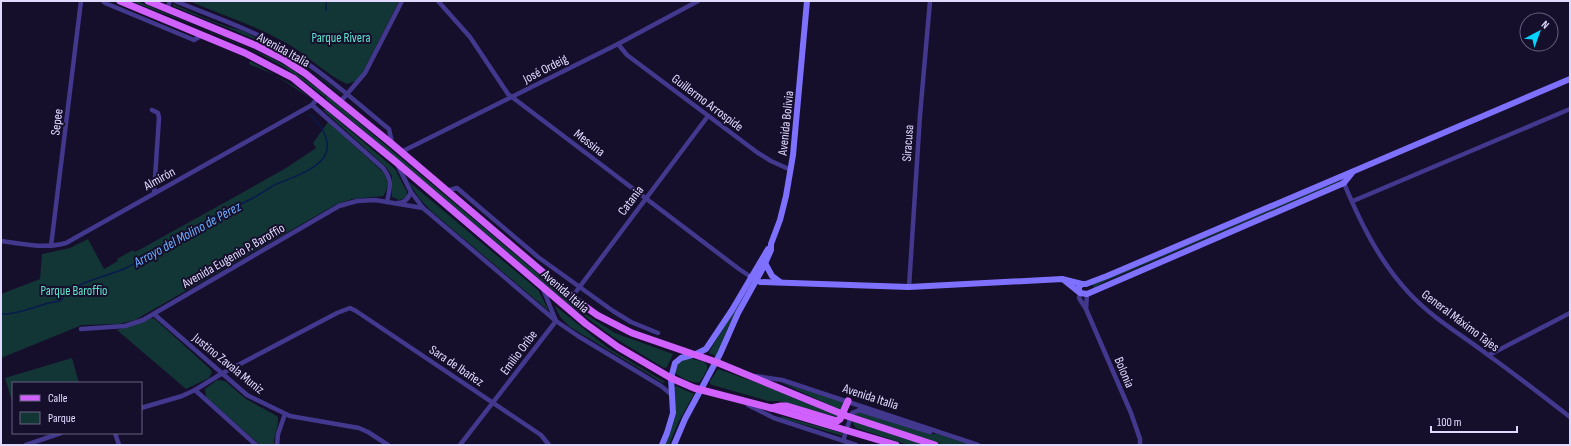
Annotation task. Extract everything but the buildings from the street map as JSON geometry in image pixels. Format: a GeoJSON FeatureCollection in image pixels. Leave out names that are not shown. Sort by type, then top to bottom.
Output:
{"type":"FeatureCollection","features":[{"type":"Feature","properties":{"kind":"main road","name":"Avenida Italia"},"geometry":{"type":"LineString","coordinates":[[120,1],[245,53],[279,70],[318,98],[396,162],[597,332],[618,347],[671,378],[701,391],[771,408],[896,445]]}},
{"type":"Feature","properties":{"kind":"main road","name":"Avenida Italia"},"geometry":{"type":"LineString","coordinates":[[148,1],[236,36],[283,59],[306,74],[341,101],[572,297],[597,316],[632,333],[696,354],[843,414],[934,445]]}},
{"type":"Feature","properties":{"kind":"main road"},"geometry":{"type":"LineString","coordinates":[[771,408],[787,406],[837,421],[843,414],[848,401]]}},
{"type":"Feature","properties":{"kind":"street","name":"Sepee"},"geometry":{"type":"LineString","coordinates":[[52,246],[81,1]]}},
{"type":"Feature","properties":{"kind":"street","name":"Avenida Italia"},"geometry":{"type":"LineString","coordinates":[[103,1],[105,4],[194,40],[202,35]]}},
{"type":"Feature","properties":{"kind":"street"},"geometry":{"type":"LineString","coordinates":[[167,9],[170,1]]}},
{"type":"Feature","properties":{"kind":"street","name":"Avenida Italia"},"geometry":{"type":"LineString","coordinates":[[175,1],[240,27],[286,50],[310,65],[389,128],[392,144]]}},
{"type":"Feature","properties":{"kind":"street"},"geometry":{"type":"LineString","coordinates":[[341,101],[364,74],[402,1]]}},
{"type":"Feature","properties":{"kind":"street","name":"Messina"},"geometry":{"type":"LineString","coordinates":[[438,1],[470,37],[508,94],[739,270],[754,278]]}},
{"type":"Feature","properties":{"kind":"street","name":"José Ordeig"},"geometry":{"type":"LineString","coordinates":[[401,152],[618,44],[698,1]]}},
{"type":"Feature","properties":{"kind":"street","name":"Avenida Bolivia"},"geometry":{"type":"LineString","coordinates":[[674,445],[685,419],[716,362],[771,244],[786,196],[791,170],[807,1]]}},
{"type":"Feature","properties":{"kind":"street","name":"Siracusa"},"geometry":{"type":"LineString","coordinates":[[909,287],[920,115],[930,1]]}},
{"type":"Feature","properties":{"kind":"street","name":"Guillermo Arrospide"},"geometry":{"type":"LineString","coordinates":[[618,44],[627,55],[758,153],[791,170]]}},
{"type":"Feature","properties":{"kind":"street"},"geometry":{"type":"LineString","coordinates":[[1079,292],[1079,287],[1084,284],[1569,81]]}},
{"type":"Feature","properties":{"kind":"street","name":"Almirón"},"geometry":{"type":"LineString","coordinates":[[1,241],[36,246],[52,246],[66,243],[312,105],[318,98]]}},
{"type":"Feature","properties":{"kind":"street"},"geometry":{"type":"LineString","coordinates":[[312,105],[383,168],[390,180],[387,202]]}},
{"type":"Feature","properties":{"kind":"street"},"geometry":{"type":"LineString","coordinates":[[1353,201],[1570,109]]}},
{"type":"Feature","properties":{"kind":"street"},"geometry":{"type":"LineString","coordinates":[[152,110],[158,114],[159,118],[154,193]]}},
{"type":"Feature","properties":{"kind":"street","name":"Catania"},"geometry":{"type":"LineString","coordinates":[[572,297],[708,116]]}},
{"type":"Feature","properties":{"kind":"street","name":"Avenida Italia"},"geometry":{"type":"LineString","coordinates":[[396,162],[411,192],[423,208],[556,321],[661,386],[672,396]]}},
{"type":"Feature","properties":{"kind":"street"},"geometry":{"type":"LineString","coordinates":[[1062,279],[1079,292],[1088,294],[1344,182],[1353,172]]}},
{"type":"Feature","properties":{"kind":"street","name":"General Máximo Tajes"},"geometry":{"type":"LineString","coordinates":[[1341,176],[1373,245],[1402,285],[1429,312],[1489,355],[1570,418]]}},
{"type":"Feature","properties":{"kind":"street","name":"Avenida Italia"},"geometry":{"type":"LineString","coordinates":[[446,191],[457,188],[538,257],[619,315],[644,328],[658,333]]}},
{"type":"Feature","properties":{"kind":"street"},"geometry":{"type":"LineString","coordinates":[[396,203],[405,202],[409,198],[411,192]]}},
{"type":"Feature","properties":{"kind":"street","name":"Avenida Eugenio P. Baroffio"},"geometry":{"type":"LineString","coordinates":[[81,329],[125,326],[154,314],[339,206],[366,200],[423,208]]}},
{"type":"Feature","properties":{"kind":"street","name":"Avenida Bolivia"},"geometry":{"type":"LineString","coordinates":[[662,445],[673,413],[671,378],[673,367],[677,360],[696,354],[706,349],[710,344],[765,263],[771,250],[771,244]]}},
{"type":"Feature","properties":{"kind":"street"},"geometry":{"type":"LineString","coordinates":[[765,263],[767,270],[780,282]]}},
{"type":"Feature","properties":{"kind":"street"},"geometry":{"type":"LineString","coordinates":[[754,278],[760,282],[909,287],[1062,279],[1084,284],[1090,287],[1086,309]]}},
{"type":"Feature","properties":{"kind":"street"},"geometry":{"type":"LineString","coordinates":[[542,286],[556,321]]}},
{"type":"Feature","properties":{"kind":"street","name":"Bolonia"},"geometry":{"type":"LineString","coordinates":[[1079,292],[1079,298],[1086,309],[1131,413],[1140,439],[1140,445]]}},
{"type":"Feature","properties":{"kind":"street","name":"Sara de Ibañez"},"geometry":{"type":"LineString","coordinates":[[221,374],[337,313],[350,308],[541,435],[549,445]]}},
{"type":"Feature","properties":{"kind":"street"},"geometry":{"type":"LineString","coordinates":[[1489,355],[1570,313]]}},
{"type":"Feature","properties":{"kind":"street","name":"Justino Zavala Muniz"},"geometry":{"type":"LineString","coordinates":[[154,314],[246,395],[285,414],[306,420],[350,426],[368,432],[388,445]]}},
{"type":"Feature","properties":{"kind":"street","name":"Emilio Oribe"},"geometry":{"type":"LineString","coordinates":[[460,445],[556,321]]}},
{"type":"Feature","properties":{"kind":"street"},"geometry":{"type":"LineString","coordinates":[[142,408],[182,396],[221,374]]}},
{"type":"Feature","properties":{"kind":"street","name":"Avenida Italia"},"geometry":{"type":"LineString","coordinates":[[751,376],[782,380],[978,445]]}},
{"type":"Feature","properties":{"kind":"street"},"geometry":{"type":"LineString","coordinates":[[195,390],[256,445]]}},
{"type":"Feature","properties":{"kind":"street","name":"Avenida Italia"},"geometry":{"type":"LineString","coordinates":[[743,402],[774,418],[856,445]]}},
{"type":"Feature","properties":{"kind":"street","name":"Avenida Italia"},"geometry":{"type":"LineString","coordinates":[[842,440],[854,411],[858,410],[930,432],[935,430]]}},
{"type":"Feature","properties":{"kind":"street"},"geometry":{"type":"LineString","coordinates":[[277,445],[278,434],[285,414]]}},
{"type":"Feature","properties":{"kind":"street"},"geometry":{"type":"LineString","coordinates":[[26,445],[58,434]]}},
{"type":"Feature","properties":{"kind":"street"},"geometry":{"type":"LineString","coordinates":[[115,434],[119,445]]}},
{"type":"Feature","properties":{"kind":"green space"},"geometry":{"type":"Polygon","coordinates":[[[131,1],[137,1],[196,26],[188,23],[131,1]]]}},
{"type":"Feature","properties":{"kind":"green space","name":"Parque Rivera"},"geometry":{"type":"Polygon","coordinates":[[[189,1],[399,1],[361,76],[356,81],[347,84],[332,76],[288,44],[252,26],[189,1]]]}},
{"type":"Feature","properties":{"kind":"green space"},"geometry":{"type":"Polygon","coordinates":[[[173,4],[217,23],[246,32],[282,53],[255,39],[173,6],[173,4]]]}},
{"type":"Feature","properties":{"kind":"green space"},"geometry":{"type":"Polygon","coordinates":[[[196,26],[226,38],[246,47],[196,26]]]}},
{"type":"Feature","properties":{"kind":"green space"},"geometry":{"type":"Polygon","coordinates":[[[246,47],[291,69],[325,94],[325,97],[286,69],[246,47]]]}},
{"type":"Feature","properties":{"kind":"green space"},"geometry":{"type":"Polygon","coordinates":[[[282,53],[301,64],[316,75],[296,62],[282,53]]]}},
{"type":"Feature","properties":{"kind":"green space"},"geometry":{"type":"Polygon","coordinates":[[[250,61],[274,75],[249,64],[250,61]]]}},
{"type":"Feature","properties":{"kind":"green space"},"geometry":{"type":"Polygon","coordinates":[[[316,75],[330,85],[341,94],[340,94],[316,75]]]}},
{"type":"Feature","properties":{"kind":"green space"},"geometry":{"type":"Polygon","coordinates":[[[276,76],[296,87],[310,98],[276,76]]]}},
{"type":"Feature","properties":{"kind":"green space"},"geometry":{"type":"Polygon","coordinates":[[[326,95],[587,315],[615,333],[673,354],[667,367],[664,368],[613,337],[572,307],[325,98],[326,95]]]}},
{"type":"Feature","properties":{"kind":"green space"},"geometry":{"type":"Polygon","coordinates":[[[325,109],[395,169],[407,192],[406,198],[399,200],[392,197],[392,176],[386,167],[323,110],[325,109]]]}},
{"type":"Feature","properties":{"kind":"green space","name":"Parque Baroffio"},"geometry":{"type":"Polygon","coordinates":[[[328,122],[383,172],[386,177],[387,184],[386,191],[383,196],[352,199],[335,205],[135,320],[119,324],[82,325],[1,358],[1,294],[40,279],[42,254],[70,248],[88,239],[104,269],[118,261],[117,259],[133,250],[134,252],[139,250],[286,168],[316,148],[313,143],[328,122]]]}},
{"type":"Feature","properties":{"kind":"green space"},"geometry":{"type":"Polygon","coordinates":[[[408,181],[538,290],[549,311],[431,211],[419,198],[408,181]]]}},
{"type":"Feature","properties":{"kind":"green space"},"geometry":{"type":"Polygon","coordinates":[[[1338,181],[1339,182],[1106,281],[1094,288],[1092,284],[1107,279],[1338,181]]]}},
{"type":"Feature","properties":{"kind":"green space"},"geometry":{"type":"Polygon","coordinates":[[[749,285],[728,327],[717,355],[716,356],[709,353],[709,352],[749,285]]]}},
{"type":"Feature","properties":{"kind":"green space"},"geometry":{"type":"Polygon","coordinates":[[[554,305],[608,348],[665,382],[663,383],[570,327],[561,318],[554,305]]]}},
{"type":"Feature","properties":{"kind":"green space"},"geometry":{"type":"Polygon","coordinates":[[[151,318],[155,319],[209,368],[212,372],[209,378],[186,389],[117,330],[151,318]]]}},
{"type":"Feature","properties":{"kind":"green space"},"geometry":{"type":"Polygon","coordinates":[[[72,358],[79,382],[12,382],[12,401],[5,378],[72,358]]]}},
{"type":"Feature","properties":{"kind":"green space"},"geometry":{"type":"Polygon","coordinates":[[[689,358],[704,362],[707,365],[707,370],[700,382],[687,380],[675,372],[676,366],[679,362],[689,358]]]}},
{"type":"Feature","properties":{"kind":"green space"},"geometry":{"type":"Polygon","coordinates":[[[718,369],[766,386],[837,415],[837,417],[779,401],[768,401],[712,385],[710,384],[710,381],[718,369]]]}},
{"type":"Feature","properties":{"kind":"green space"},"geometry":{"type":"Polygon","coordinates":[[[217,380],[225,381],[246,399],[277,416],[278,422],[274,445],[260,445],[206,397],[205,389],[217,380]]]}},
{"type":"Feature","properties":{"kind":"green space"},"geometry":{"type":"Polygon","coordinates":[[[782,383],[843,402],[844,404],[840,410],[782,383]]]}},
{"type":"Feature","properties":{"kind":"green space"},"geometry":{"type":"Polygon","coordinates":[[[676,386],[694,394],[678,423],[669,445],[664,445],[675,411],[674,387],[676,386]]]}},
{"type":"Feature","properties":{"kind":"green space"},"geometry":{"type":"Polygon","coordinates":[[[856,411],[929,434],[937,434],[973,445],[945,445],[854,415],[856,411]]]}},
{"type":"Feature","properties":{"kind":"green space"},"geometry":{"type":"Polygon","coordinates":[[[781,416],[842,433],[843,436],[781,418],[781,416]]]}},
{"type":"Feature","properties":{"kind":"green space"},"geometry":{"type":"Polygon","coordinates":[[[853,421],[925,445],[908,445],[856,428],[852,422],[853,421]]]}},
{"type":"Feature","properties":{"kind":"waterway","name":"Arroyo del Molino de Pérez"},"geometry":{"type":"LineString","coordinates":[[326,1],[326,10]]}},
{"type":"Feature","properties":{"kind":"waterway","name":"Arroyo del Molino de Pérez"},"geometry":{"type":"LineString","coordinates":[[1,314],[16,313],[60,301],[66,294],[81,284],[133,265],[196,226],[232,209],[276,184],[312,168],[323,158],[326,153],[327,143],[324,132],[311,115]]}}]}
